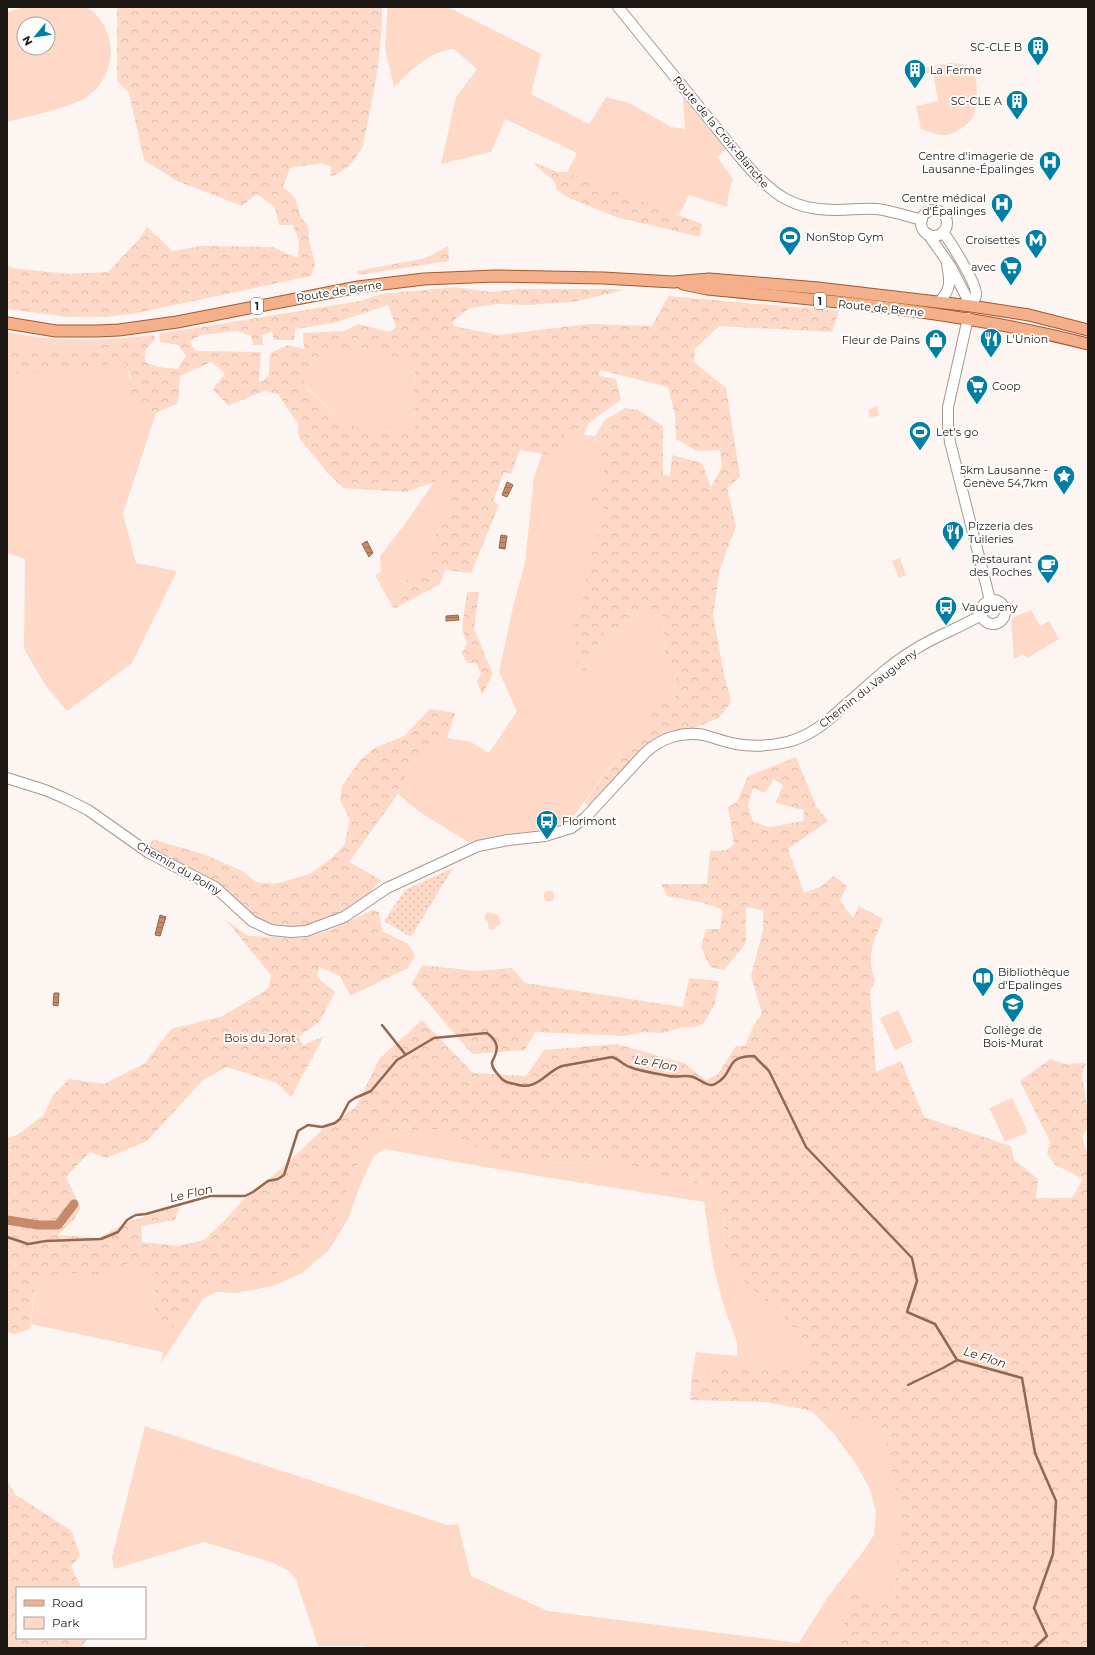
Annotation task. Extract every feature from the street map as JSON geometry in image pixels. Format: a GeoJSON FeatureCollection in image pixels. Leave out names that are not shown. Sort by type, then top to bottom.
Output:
{"type":"FeatureCollection","features":[{"type":"Feature","properties":{"kind":"main road","name":"Route de Berne"},"geometry":{"type":"LineString","coordinates":[[7,323],[35,328],[70,331],[97,331],[137,328],[358,287],[455,277],[495,276],[570,277],[673,282],[709,279],[848,291],[971,306],[1029,315],[1088,330]]}},
{"type":"Feature","properties":{"kind":"main road","name":"Route de Berne"},"geometry":{"type":"LineString","coordinates":[[673,282],[707,289],[925,312],[968,318],[1041,332],[1088,344]]}},
{"type":"Feature","properties":{"kind":"main road"},"geometry":{"type":"LineString","coordinates":[[968,318],[971,306]]}},
{"type":"Feature","properties":{"kind":"street","name":"Route de la Croix-Blanche"},"geometry":{"type":"LineString","coordinates":[[618,7],[755,174],[776,194],[794,203],[819,210],[877,209],[922,220]]}},
{"type":"Feature","properties":{"kind":"street"},"geometry":{"type":"LineString","coordinates":[[928,234],[936,235],[943,232],[946,228],[946,217],[941,212],[933,210],[924,215],[922,220],[923,228],[946,258],[971,306]]}},
{"type":"Feature","properties":{"kind":"street"},"geometry":{"type":"LineString","coordinates":[[943,232],[961,261],[976,290],[976,298],[971,306]]}},
{"type":"Feature","properties":{"kind":"street"},"geometry":{"type":"LineString","coordinates":[[939,302],[946,294],[950,286],[946,258]]}},
{"type":"Feature","properties":{"kind":"street"},"geometry":{"type":"LineString","coordinates":[[968,318],[948,407],[948,426],[950,442],[990,600]]}},
{"type":"Feature","properties":{"kind":"street"},"geometry":{"type":"LineString","coordinates":[[990,600],[997,600],[1004,605],[1006,613],[1000,622],[993,624],[986,621],[982,615],[982,607],[990,600]]}},
{"type":"Feature","properties":{"kind":"street","name":"Chemin du Vaugueny"},"geometry":{"type":"LineString","coordinates":[[572,828],[585,818],[645,753],[662,741],[688,734],[703,735],[746,745],[775,744],[794,740],[822,725],[914,649],[982,615]]}},
{"type":"Feature","properties":{"kind":"street","name":"Chemin du Polny"},"geometry":{"type":"LineString","coordinates":[[7,778],[45,790],[88,810],[149,853],[215,887],[252,921],[271,930],[286,932],[306,931],[344,917],[387,888],[478,846],[508,840],[545,836],[572,828]]}},
{"type":"Feature","properties":{"kind":"green space"},"geometry":{"type":"Polygon","coordinates":[[[58,6],[84,7],[92,10],[101,21],[110,40],[110,61],[103,80],[88,96],[72,104],[7,122],[7,12],[24,7],[58,6]]]}},
{"type":"Feature","properties":{"kind":"green space"},"geometry":{"type":"Polygon","coordinates":[[[117,7],[382,7],[379,60],[363,146],[350,165],[336,175],[330,177],[331,167],[322,163],[290,168],[283,187],[295,198],[301,217],[308,226],[309,241],[315,264],[311,276],[132,314],[104,317],[69,317],[7,309],[7,265],[13,268],[68,274],[108,272],[139,239],[147,227],[173,251],[201,246],[272,247],[298,258],[299,241],[293,225],[279,225],[275,207],[257,194],[242,206],[177,181],[144,160],[129,93],[117,81],[117,7]]]}},
{"type":"Feature","properties":{"kind":"green space"},"geometry":{"type":"Polygon","coordinates":[[[387,7],[448,7],[541,54],[531,94],[589,124],[606,97],[630,103],[671,127],[685,129],[683,96],[726,149],[717,157],[733,179],[727,207],[689,195],[679,215],[567,172],[577,153],[505,119],[491,152],[441,164],[456,97],[477,69],[454,49],[436,54],[421,62],[394,87],[385,48],[387,7]]]}},
{"type":"Feature","properties":{"kind":"green space"},"geometry":{"type":"Polygon","coordinates":[[[951,63],[963,64],[973,68],[977,85],[975,109],[973,117],[962,128],[953,133],[939,135],[921,129],[916,106],[938,101],[933,72],[922,74],[921,67],[951,63]]]}},
{"type":"Feature","properties":{"kind":"green space"},"geometry":{"type":"Polygon","coordinates":[[[535,163],[558,172],[567,172],[702,224],[700,237],[616,217],[569,198],[557,190],[554,181],[535,165],[535,163]]]}},
{"type":"Feature","properties":{"kind":"green space"},"geometry":{"type":"Polygon","coordinates":[[[448,246],[449,261],[358,275],[357,271],[426,258],[448,246]]]}},
{"type":"Feature","properties":{"kind":"green space"},"geometry":{"type":"Polygon","coordinates":[[[456,287],[490,292],[519,289],[624,290],[573,302],[528,305],[498,304],[470,308],[453,321],[453,326],[498,335],[589,324],[652,326],[668,296],[839,311],[832,332],[719,326],[695,349],[694,362],[726,388],[740,477],[727,488],[736,526],[720,569],[713,615],[731,702],[719,718],[661,741],[590,807],[585,802],[634,737],[650,725],[652,704],[674,703],[677,668],[665,657],[663,616],[639,614],[623,630],[605,631],[586,670],[578,670],[574,617],[581,608],[592,544],[610,511],[590,500],[604,473],[595,436],[604,421],[625,408],[638,410],[663,426],[663,475],[670,476],[672,455],[702,463],[711,487],[722,467],[720,450],[697,451],[676,439],[675,415],[668,387],[600,370],[599,376],[616,379],[621,400],[589,423],[584,435],[565,433],[555,456],[520,450],[511,474],[504,472],[493,501],[499,505],[471,573],[445,570],[440,584],[394,609],[388,599],[406,581],[433,562],[428,548],[450,509],[447,494],[450,483],[447,471],[434,482],[406,492],[343,488],[326,471],[299,438],[298,424],[278,394],[264,391],[228,406],[213,389],[225,373],[211,362],[180,376],[178,403],[156,413],[138,407],[127,393],[131,377],[126,363],[17,374],[7,350],[49,352],[111,344],[154,335],[155,339],[145,350],[145,362],[158,367],[177,369],[186,356],[178,345],[160,342],[159,334],[360,301],[381,294],[456,287]],[[388,305],[334,323],[295,329],[294,340],[274,340],[272,332],[262,335],[263,345],[253,345],[251,336],[237,331],[201,335],[190,341],[195,351],[261,352],[259,381],[263,381],[269,374],[270,353],[288,345],[304,349],[303,333],[345,331],[358,324],[390,332],[396,327],[388,305]],[[364,349],[329,355],[314,362],[307,367],[302,375],[307,389],[342,420],[365,431],[415,432],[415,365],[364,349]]]}},
{"type":"Feature","properties":{"kind":"green space"},"geometry":{"type":"Polygon","coordinates":[[[7,332],[26,336],[80,340],[116,339],[154,335],[111,344],[49,352],[7,351],[7,332]]]}},
{"type":"Feature","properties":{"kind":"green space"},"geometry":{"type":"Polygon","coordinates":[[[364,349],[415,365],[415,432],[365,431],[342,420],[307,388],[302,375],[307,367],[314,362],[329,355],[364,349]]]}},
{"type":"Feature","properties":{"kind":"green space"},"geometry":{"type":"Polygon","coordinates":[[[7,351],[101,365],[126,363],[138,407],[156,413],[123,514],[136,563],[177,571],[132,663],[67,711],[46,686],[24,649],[25,559],[7,553],[7,351]]]}},
{"type":"Feature","properties":{"kind":"green space"},"geometry":{"type":"Polygon","coordinates":[[[877,406],[879,416],[870,417],[868,410],[877,406]]]}},
{"type":"Feature","properties":{"kind":"green space"},"geometry":{"type":"Polygon","coordinates":[[[565,433],[595,436],[604,473],[591,500],[610,511],[592,544],[581,608],[574,617],[586,670],[605,631],[623,630],[639,614],[663,616],[665,656],[677,668],[674,703],[650,725],[634,737],[571,819],[549,829],[507,834],[468,842],[418,811],[398,794],[410,766],[447,738],[471,742],[489,753],[517,711],[499,672],[513,607],[525,562],[534,477],[542,454],[555,456],[565,433]]]}},
{"type":"Feature","properties":{"kind":"green space"},"geometry":{"type":"Polygon","coordinates":[[[447,470],[450,483],[447,494],[450,509],[428,548],[433,562],[406,581],[388,599],[375,575],[381,572],[380,556],[405,524],[434,482],[447,470]]]}},
{"type":"Feature","properties":{"kind":"green space"},"geometry":{"type":"Polygon","coordinates":[[[900,558],[906,575],[899,578],[892,561],[900,558]]]}},
{"type":"Feature","properties":{"kind":"green space"},"geometry":{"type":"Polygon","coordinates":[[[467,592],[479,592],[474,629],[493,674],[482,695],[477,682],[481,673],[476,663],[467,663],[462,653],[467,643],[462,629],[467,592]]]}},
{"type":"Feature","properties":{"kind":"green space"},"geometry":{"type":"Polygon","coordinates":[[[1031,610],[1040,626],[1049,621],[1059,639],[1027,658],[1023,654],[1014,659],[1011,621],[1014,617],[1031,610]]]}},
{"type":"Feature","properties":{"kind":"green space"},"geometry":{"type":"Polygon","coordinates":[[[430,709],[455,713],[447,738],[410,766],[398,794],[349,862],[381,880],[366,897],[341,912],[319,921],[298,927],[265,923],[155,852],[150,847],[151,842],[155,840],[206,855],[242,871],[256,882],[275,884],[310,874],[332,858],[344,845],[350,820],[340,800],[342,786],[360,760],[376,747],[403,737],[430,709]]]}},
{"type":"Feature","properties":{"kind":"green space","name":"Bois du Jorat"},"geometry":{"type":"Polygon","coordinates":[[[796,757],[816,806],[828,821],[788,849],[804,893],[820,887],[834,876],[847,886],[840,901],[853,918],[859,906],[883,919],[876,935],[871,956],[872,972],[875,981],[870,991],[876,1072],[901,1061],[924,1117],[1011,1146],[1014,1160],[1038,1179],[1036,1198],[1072,1198],[1083,1179],[1054,1164],[1047,1153],[1050,1142],[1020,1081],[1050,1059],[1065,1064],[1086,1063],[1082,1074],[1088,1115],[1088,1128],[1082,1137],[1088,1157],[1088,1648],[830,1648],[849,1614],[845,1593],[895,1602],[899,1507],[884,1429],[842,1420],[837,1408],[812,1411],[766,1402],[690,1400],[692,1375],[751,1366],[804,1370],[814,1352],[777,1309],[749,1287],[730,1263],[723,1239],[725,1219],[721,1204],[707,1189],[698,1183],[686,1182],[656,1174],[620,1162],[522,1163],[500,1158],[470,1144],[444,1129],[390,1131],[373,1141],[360,1159],[335,1221],[317,1246],[284,1271],[206,1289],[192,1299],[174,1326],[165,1333],[158,1327],[154,1316],[155,1273],[130,1262],[101,1278],[81,1273],[35,1278],[30,1329],[15,1334],[7,1332],[7,1138],[17,1135],[43,1116],[53,1095],[69,1079],[104,1084],[145,1063],[171,1029],[223,1016],[269,988],[271,975],[226,920],[248,936],[301,938],[325,932],[373,910],[379,912],[382,931],[408,944],[415,955],[408,968],[350,996],[340,976],[319,967],[317,977],[335,992],[320,1021],[299,1037],[303,1045],[324,1036],[291,1097],[277,1083],[227,1067],[203,1080],[147,1141],[106,1158],[90,1152],[66,1177],[81,1208],[75,1218],[58,1235],[98,1238],[130,1221],[179,1206],[175,1220],[141,1226],[142,1242],[178,1246],[204,1240],[246,1197],[282,1168],[325,1127],[356,1107],[379,1059],[422,1020],[473,1073],[526,1076],[544,1050],[617,1044],[683,1063],[706,1080],[718,1074],[736,1046],[745,1046],[753,1027],[762,1013],[751,976],[763,930],[763,910],[746,907],[746,943],[724,970],[710,967],[701,947],[706,929],[720,929],[723,910],[704,903],[667,896],[661,884],[707,884],[710,851],[727,850],[734,844],[728,807],[737,802],[748,776],[796,757]],[[774,779],[765,793],[753,788],[748,806],[753,822],[770,827],[803,821],[804,810],[775,803],[783,786],[774,779]]]}},
{"type":"Feature","properties":{"kind":"green space"},"geometry":{"type":"Polygon","coordinates":[[[453,868],[411,937],[384,921],[405,890],[453,868]]]}},
{"type":"Feature","properties":{"kind":"green space"},"geometry":{"type":"Polygon","coordinates":[[[549,890],[553,892],[555,896],[553,900],[549,902],[545,900],[543,896],[545,892],[549,890]]]}},
{"type":"Feature","properties":{"kind":"green space"},"geometry":{"type":"Polygon","coordinates":[[[487,912],[498,915],[501,924],[495,927],[496,929],[489,930],[488,922],[484,918],[487,912]]]}},
{"type":"Feature","properties":{"kind":"green space"},"geometry":{"type":"Polygon","coordinates":[[[422,965],[476,971],[512,968],[525,983],[683,1007],[689,978],[719,981],[715,1004],[703,1024],[694,1027],[683,1027],[663,1033],[644,1032],[625,1036],[535,1032],[525,1050],[472,1054],[412,984],[422,965]]]}},
{"type":"Feature","properties":{"kind":"green space"},"geometry":{"type":"Polygon","coordinates":[[[898,1010],[913,1042],[895,1050],[880,1018],[898,1010]]]}},
{"type":"Feature","properties":{"kind":"green space"},"geometry":{"type":"Polygon","coordinates":[[[1012,1098],[1028,1132],[1005,1142],[989,1108],[1012,1098]]]}},
{"type":"Feature","properties":{"kind":"green space"},"geometry":{"type":"Polygon","coordinates":[[[444,1129],[470,1144],[500,1158],[522,1163],[620,1162],[656,1174],[686,1182],[698,1183],[707,1189],[721,1204],[725,1219],[723,1239],[749,1287],[777,1309],[814,1352],[804,1370],[751,1366],[692,1375],[696,1352],[737,1356],[737,1342],[724,1307],[713,1265],[704,1202],[532,1175],[384,1149],[374,1156],[361,1183],[348,1219],[329,1250],[302,1273],[273,1286],[236,1293],[216,1292],[203,1299],[161,1363],[163,1352],[31,1324],[35,1278],[81,1273],[101,1278],[130,1262],[155,1273],[154,1316],[165,1333],[174,1326],[192,1299],[204,1290],[284,1271],[317,1246],[335,1221],[360,1159],[373,1141],[390,1131],[444,1129]]]}},
{"type":"Feature","properties":{"kind":"green space"},"geometry":{"type":"Polygon","coordinates":[[[837,1407],[842,1420],[884,1429],[899,1507],[895,1603],[849,1614],[830,1648],[365,1648],[364,1646],[318,1646],[296,1580],[289,1571],[271,1562],[204,1542],[114,1569],[112,1557],[145,1426],[447,1525],[458,1524],[471,1576],[548,1611],[799,1643],[827,1598],[874,1535],[876,1512],[870,1489],[856,1464],[834,1434],[812,1411],[837,1407]]]}},
{"type":"Feature","properties":{"kind":"green space"},"geometry":{"type":"Polygon","coordinates":[[[7,1481],[16,1495],[72,1531],[80,1556],[71,1566],[81,1587],[16,1587],[16,1639],[87,1639],[81,1648],[7,1648],[7,1481]]]}},
{"type":"Feature","properties":{"kind":"shaded area"},"geometry":{"type":"Polygon","coordinates":[[[507,482],[513,485],[507,497],[502,495],[507,482]]]}},
{"type":"Feature","properties":{"kind":"shaded area"},"geometry":{"type":"Polygon","coordinates":[[[501,535],[507,536],[505,549],[499,548],[501,535]]]}},
{"type":"Feature","properties":{"kind":"shaded area"},"geometry":{"type":"Polygon","coordinates":[[[367,541],[373,553],[369,557],[362,544],[367,541]]]}},
{"type":"Feature","properties":{"kind":"shaded area"},"geometry":{"type":"Polygon","coordinates":[[[458,615],[459,620],[446,621],[446,616],[458,615]]]}},
{"type":"Feature","properties":{"kind":"shaded area"},"geometry":{"type":"Polygon","coordinates":[[[160,915],[166,917],[160,936],[155,935],[160,915]]]}},
{"type":"Feature","properties":{"kind":"shaded area"},"geometry":{"type":"Polygon","coordinates":[[[54,993],[59,993],[58,1006],[53,1005],[54,993]]]}},
{"type":"Feature","properties":{"kind":"waterway"},"geometry":{"type":"LineString","coordinates":[[382,1025],[405,1054]]}},
{"type":"Feature","properties":{"kind":"waterway","name":"Le Flon"},"geometry":{"type":"LineString","coordinates":[[7,1237],[28,1244],[46,1241],[101,1239],[118,1232],[127,1220],[136,1215],[146,1214],[210,1196],[245,1196],[268,1181],[278,1179],[284,1175],[298,1131],[308,1125],[322,1127],[335,1123],[340,1119],[349,1102],[371,1091],[397,1060],[434,1038],[487,1033],[491,1036],[497,1046],[492,1066],[505,1081],[523,1086],[535,1083],[562,1066],[612,1057],[639,1070],[672,1076],[690,1076],[712,1085],[721,1080],[734,1062],[738,1059],[754,1056],[769,1071],[806,1147],[912,1258],[917,1281],[907,1312],[935,1324],[957,1360],[1022,1378],[1035,1453],[1056,1501],[1053,1554],[1034,1608],[1047,1636],[1034,1648]]}},
{"type":"Feature","properties":{"kind":"waterway"},"geometry":{"type":"LineString","coordinates":[[7,1220],[38,1225],[58,1225],[74,1204]]}},
{"type":"Feature","properties":{"kind":"waterway"},"geometry":{"type":"LineString","coordinates":[[908,1385],[957,1360]]}},
{"type":"Feature","properties":{"kind":"place","name":"SC-CLE B"},"geometry":{"type":"Point","coordinates":[1038,66]}},
{"type":"Feature","properties":{"kind":"place","name":"La Ferme"},"geometry":{"type":"Point","coordinates":[915,90]}},
{"type":"Feature","properties":{"kind":"place","name":"SC-CLE A"},"geometry":{"type":"Point","coordinates":[1017,120]}},
{"type":"Feature","properties":{"kind":"place","name":"Centre d'imagerie de Lausanne-Épalinges"},"geometry":{"type":"Point","coordinates":[1050,182]}},
{"type":"Feature","properties":{"kind":"place","name":"Centre médical d'Épalinges"},"geometry":{"type":"Point","coordinates":[1002,224]}},
{"type":"Feature","properties":{"kind":"place","name":"NonStop Gym"},"geometry":{"type":"Point","coordinates":[790,256]}},
{"type":"Feature","properties":{"kind":"place","name":"Croisettes"},"geometry":{"type":"Point","coordinates":[1036,260]}},
{"type":"Feature","properties":{"kind":"place","name":"avec"},"geometry":{"type":"Point","coordinates":[1011,286]}},
{"type":"Feature","properties":{"kind":"place","name":"L'Union"},"geometry":{"type":"Point","coordinates":[991,358]}},
{"type":"Feature","properties":{"kind":"place","name":"Fleur de Pains"},"geometry":{"type":"Point","coordinates":[936,360]}},
{"type":"Feature","properties":{"kind":"place","name":"Coop"},"geometry":{"type":"Point","coordinates":[977,406]}},
{"type":"Feature","properties":{"kind":"place","name":"Let's go"},"geometry":{"type":"Point","coordinates":[920,452]}},
{"type":"Feature","properties":{"kind":"place","name":"5km Lausanne - Genève 54,7km"},"geometry":{"type":"Point","coordinates":[1064,496]}},
{"type":"Feature","properties":{"kind":"place","name":"Pizzeria des Tuileries"},"geometry":{"type":"Point","coordinates":[953,552]}},
{"type":"Feature","properties":{"kind":"place","name":"Restaurant des Roches"},"geometry":{"type":"Point","coordinates":[1048,584]}},
{"type":"Feature","properties":{"kind":"place","name":"Vaugueny"},"geometry":{"type":"Point","coordinates":[946,626]}},
{"type":"Feature","properties":{"kind":"place","name":"Florimont"},"geometry":{"type":"Point","coordinates":[547,840]}},
{"type":"Feature","properties":{"kind":"place","name":"Bibliothèque d'Epalinges"},"geometry":{"type":"Point","coordinates":[983,998]}},
{"type":"Feature","properties":{"kind":"place","name":"Collège de Bois-Murat"},"geometry":{"type":"Point","coordinates":[1013,1024]}}]}
